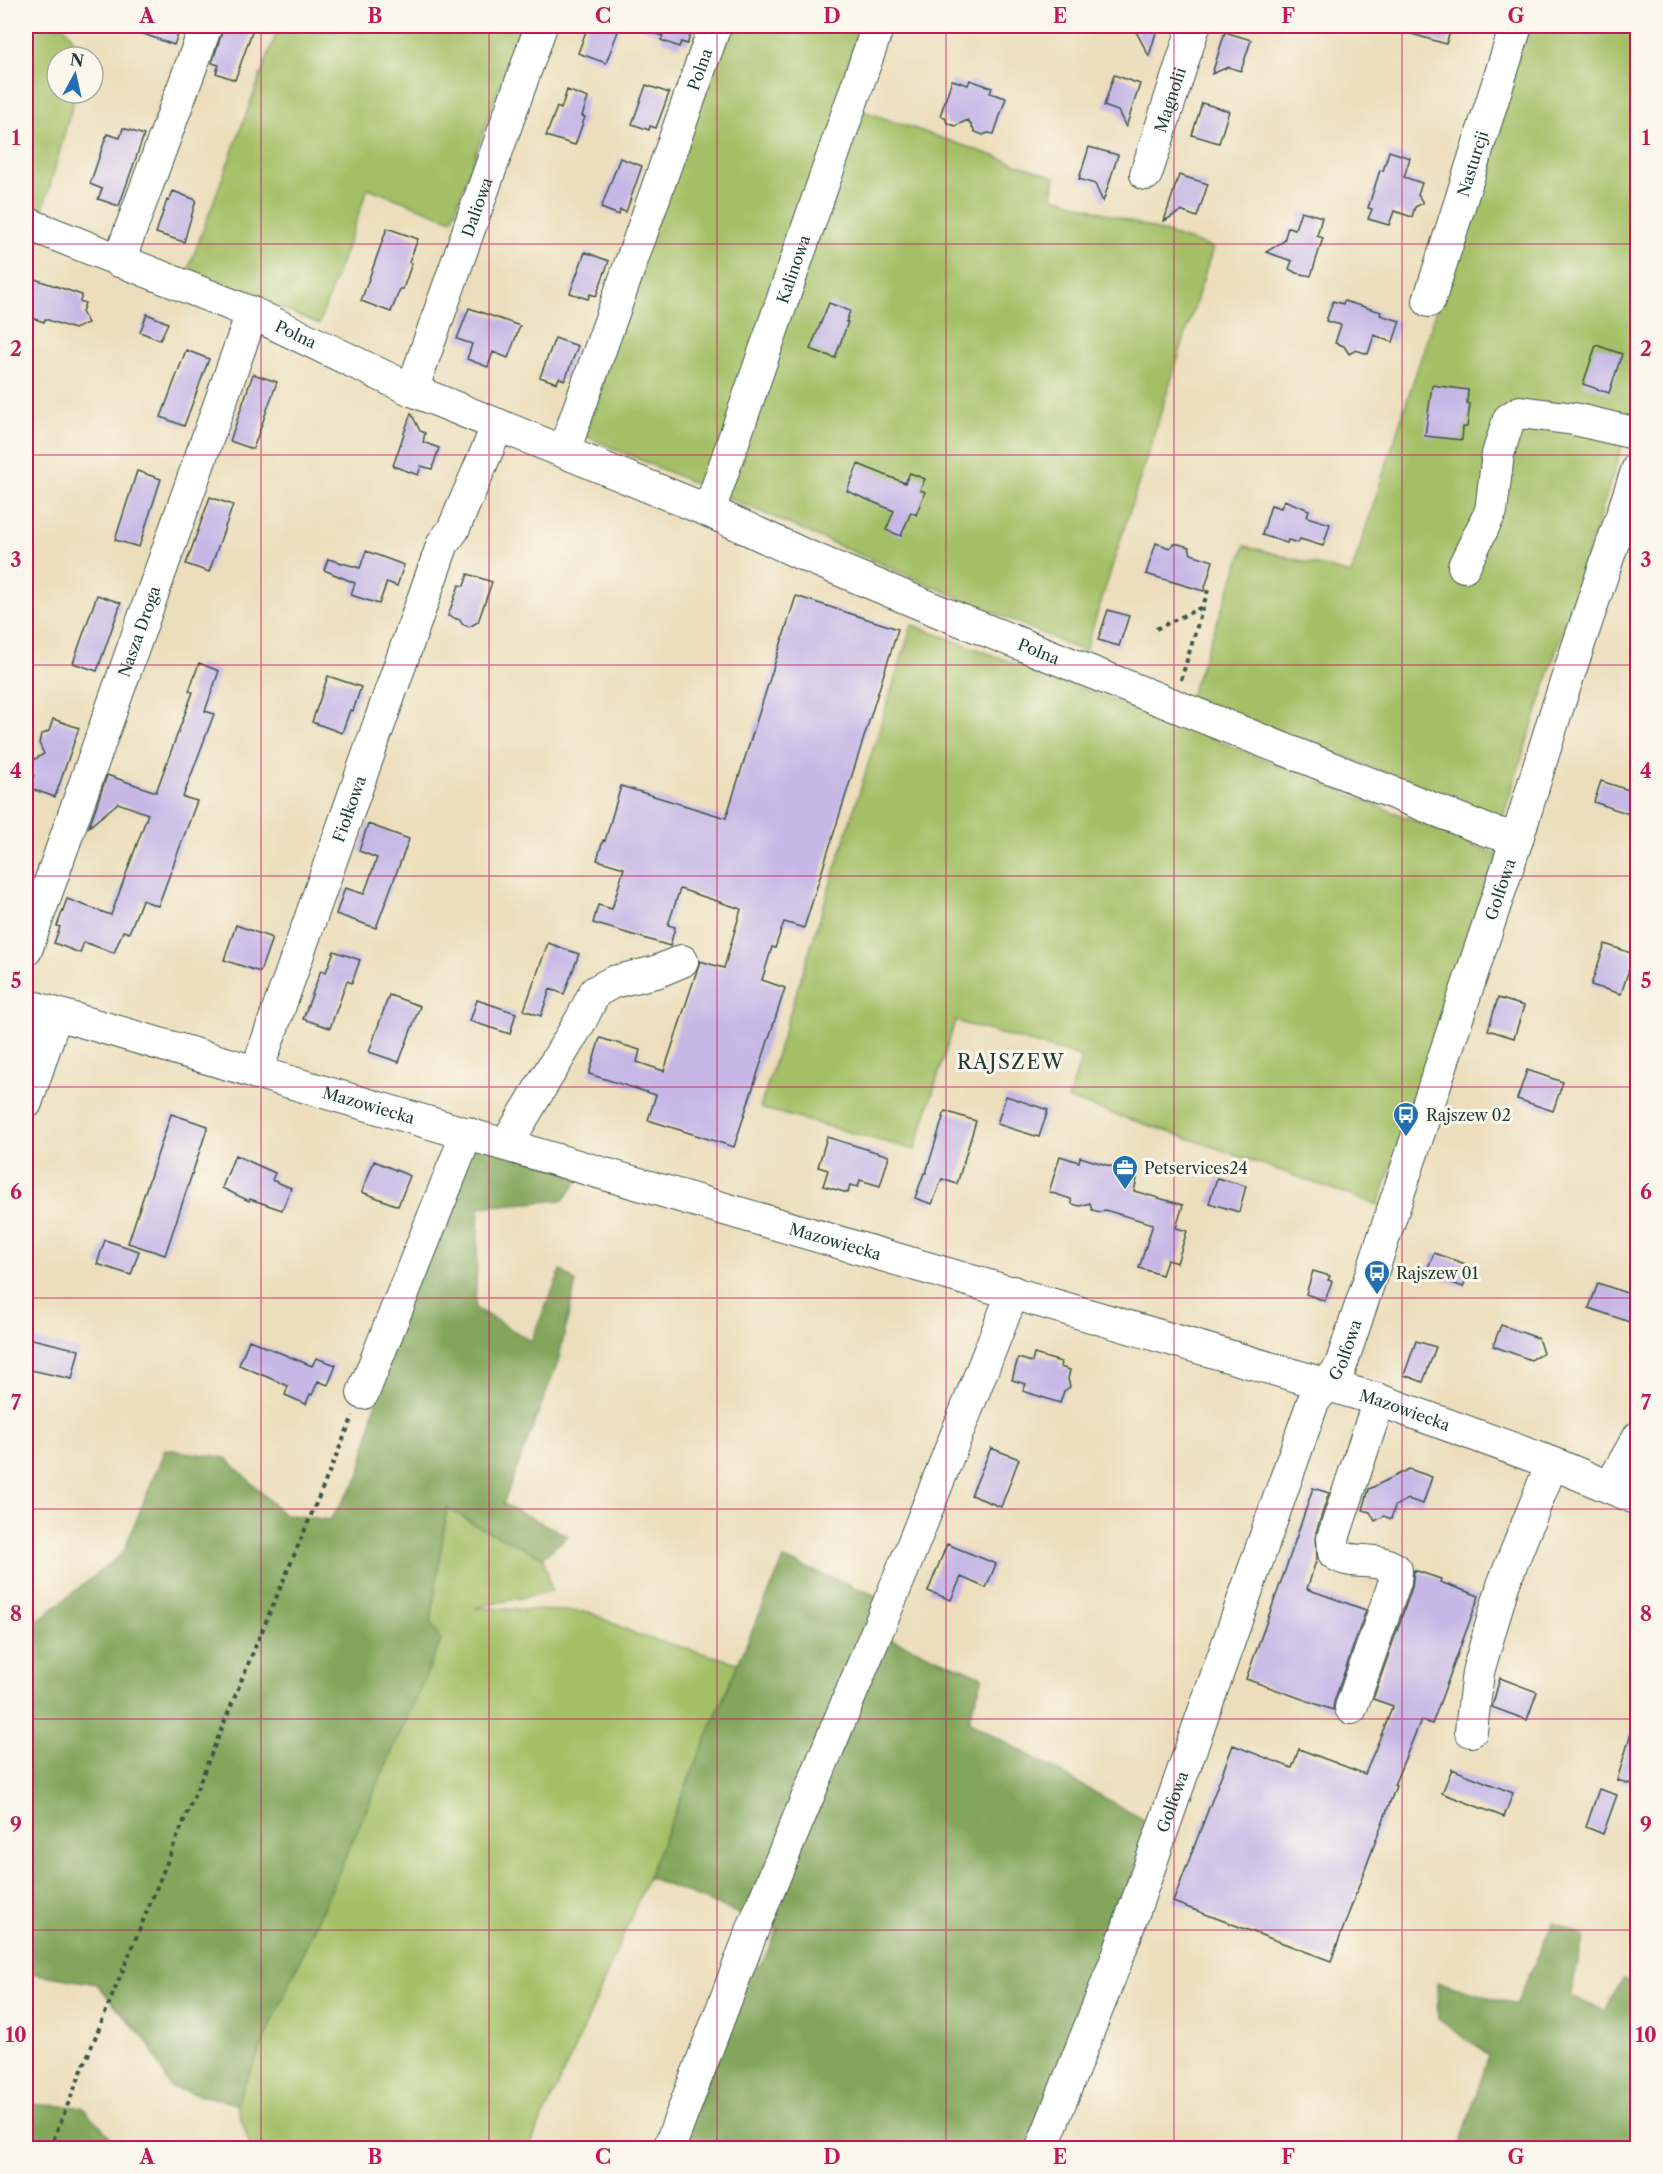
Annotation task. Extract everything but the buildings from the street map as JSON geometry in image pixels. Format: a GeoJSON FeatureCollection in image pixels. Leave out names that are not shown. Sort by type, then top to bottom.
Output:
{"type":"FeatureCollection","features":[{"type":"Feature","properties":{"kind":"street"},"geometry":{"type":"LineString","coordinates":[[119,261],[207,26]]}},
{"type":"Feature","properties":{"kind":"street","name":"Daliowa"},"geometry":{"type":"LineString","coordinates":[[412,390],[541,26]]}},
{"type":"Feature","properties":{"kind":"street","name":"Polna"},"geometry":{"type":"LineString","coordinates":[[564,451],[715,26]]}},
{"type":"Feature","properties":{"kind":"street","name":"Kalinowa"},"geometry":{"type":"LineString","coordinates":[[709,511],[878,26]]}},
{"type":"Feature","properties":{"kind":"street","name":"Magnolii"},"geometry":{"type":"LineString","coordinates":[[1146,174],[1194,26]]}},
{"type":"Feature","properties":{"kind":"street","name":"Nasturcji"},"geometry":{"type":"LineString","coordinates":[[1429,301],[1516,26]]}},
{"type":"Feature","properties":{"kind":"street","name":"Polna"},"geometry":{"type":"LineString","coordinates":[[26,223],[252,313],[412,390],[709,511],[889,591],[1486,830],[1517,839]]}},
{"type":"Feature","properties":{"kind":"street","name":"Nasza Droga"},"geometry":{"type":"LineString","coordinates":[[26,950],[252,313]]}},
{"type":"Feature","properties":{"kind":"street"},"geometry":{"type":"LineString","coordinates":[[1464,566],[1491,511],[1498,454],[1509,419],[1520,412],[1574,418],[1638,434]]}},
{"type":"Feature","properties":{"kind":"street","name":"Fiołkowa"},"geometry":{"type":"LineString","coordinates":[[256,1073],[443,543],[453,530],[498,425]]}},
{"type":"Feature","properties":{"kind":"street","name":"Golfowa"},"geometry":{"type":"LineString","coordinates":[[1042,2148],[1118,1956],[1313,1402],[1340,1368],[1638,468]]}},
{"type":"Feature","properties":{"kind":"street"},"geometry":{"type":"LineString","coordinates":[[506,1145],[581,1020],[595,992],[613,982],[656,972],[682,961]]}},
{"type":"Feature","properties":{"kind":"street","name":"Mazowiecka"},"geometry":{"type":"LineString","coordinates":[[26,1005],[1379,1400],[1552,1463],[1624,1493]]}},
{"type":"Feature","properties":{"kind":"street"},"geometry":{"type":"LineString","coordinates":[[26,1103],[56,1014]]}},
{"type":"Feature","properties":{"kind":"street"},"geometry":{"type":"LineString","coordinates":[[363,1393],[467,1133]]}},
{"type":"Feature","properties":{"kind":"street"},"geometry":{"type":"LineString","coordinates":[[669,2148],[757,1918],[906,1562],[1013,1292]]}},
{"type":"Feature","properties":{"kind":"street"},"geometry":{"type":"LineString","coordinates":[[1351,1708],[1395,1581],[1396,1570],[1380,1563],[1343,1559],[1334,1553],[1333,1538],[1379,1400]]}},
{"type":"Feature","properties":{"kind":"street"},"geometry":{"type":"LineString","coordinates":[[1624,1493],[1638,1438]]}},
{"type":"Feature","properties":{"kind":"street"},"geometry":{"type":"LineString","coordinates":[[1471,1731],[1478,1672],[1503,1585],[1552,1463]]}},
{"type":"Feature","properties":{"kind":"path"},"geometry":{"type":"LineString","coordinates":[[1173,706],[1208,590]]}},
{"type":"Feature","properties":{"kind":"path"},"geometry":{"type":"LineString","coordinates":[[1156,629],[1203,607]]}},
{"type":"Feature","properties":{"kind":"path"},"geometry":{"type":"LineString","coordinates":[[50,2148],[251,1657],[363,1393]]}},
{"type":"Feature","properties":{"kind":"green space"},"geometry":{"type":"Polygon","coordinates":[[[26,26],[64,26],[77,45],[45,45],[45,105],[73,105],[35,238],[26,233],[26,26]]]}},
{"type":"Feature","properties":{"kind":"green space"},"geometry":{"type":"Polygon","coordinates":[[[279,26],[521,26],[452,220],[368,188],[319,324],[188,270],[279,26]]]}},
{"type":"Feature","properties":{"kind":"green space"},"geometry":{"type":"Polygon","coordinates":[[[713,26],[860,26],[837,102],[1055,177],[1052,196],[1213,248],[1085,652],[569,429],[713,26]]]}},
{"type":"Feature","properties":{"kind":"green space"},"geometry":{"type":"Polygon","coordinates":[[[1528,26],[1637,26],[1637,400],[1502,819],[1190,696],[1245,546],[1351,574],[1528,26]]]}},
{"type":"Feature","properties":{"kind":"green space"},"geometry":{"type":"Polygon","coordinates":[[[912,625],[1180,725],[1498,855],[1378,1205],[1068,1099],[1082,1057],[955,1021],[915,1150],[760,1108],[912,625]]]}},
{"type":"Feature","properties":{"kind":"green space"},"geometry":{"type":"Polygon","coordinates":[[[454,1136],[584,1174],[563,1200],[479,1207],[475,1308],[531,1341],[561,1270],[576,1282],[558,1362],[503,1504],[568,1536],[543,1557],[475,1525],[447,1507],[431,1622],[441,1641],[236,2104],[170,2087],[149,2044],[97,1984],[26,1972],[26,1630],[123,1553],[165,1449],[226,1458],[283,1514],[330,1520],[359,1477],[402,1286],[454,1136]]]}},
{"type":"Feature","properties":{"kind":"green space"},"geometry":{"type":"Polygon","coordinates":[[[447,1507],[475,1525],[543,1557],[552,1591],[474,1608],[589,1612],[638,1635],[738,1663],[589,2017],[529,2148],[251,2148],[236,2104],[441,1641],[431,1622],[447,1507]]]}},
{"type":"Feature","properties":{"kind":"green space"},"geometry":{"type":"Polygon","coordinates":[[[784,1559],[880,1597],[744,1916],[648,1877],[784,1559]]]}},
{"type":"Feature","properties":{"kind":"green space"},"geometry":{"type":"Polygon","coordinates":[[[888,1638],[983,1677],[968,1721],[1153,1825],[1026,2148],[679,2148],[751,1970],[762,1963],[778,1929],[767,1925],[888,1638]]]}},
{"type":"Feature","properties":{"kind":"green space"},"geometry":{"type":"Polygon","coordinates":[[[1553,1922],[1584,1936],[1570,1997],[1606,2011],[1622,1979],[1637,1984],[1638,2058],[1635,2058],[1638,2060],[1637,2148],[1459,2148],[1489,2055],[1438,2019],[1437,1982],[1516,2005],[1553,1922]]]}},
{"type":"Feature","properties":{"kind":"green space"},"geometry":{"type":"Polygon","coordinates":[[[26,2104],[82,2107],[121,2148],[26,2148],[26,2104]]]}},
{"type":"Feature","properties":{"kind":"place","name":"Rajszew 02"},"geometry":{"type":"Point","coordinates":[1406,1138]}},
{"type":"Feature","properties":{"kind":"place","name":"Petservices24"},"geometry":{"type":"Point","coordinates":[1125,1191]}},
{"type":"Feature","properties":{"kind":"place","name":"Rajszew 01"},"geometry":{"type":"Point","coordinates":[1377,1296]}},
{"type":"Feature","properties":{"kind":"district","name":"RAJSZEW"},"geometry":{"type":"Point","coordinates":[1011,1062]}}]}
